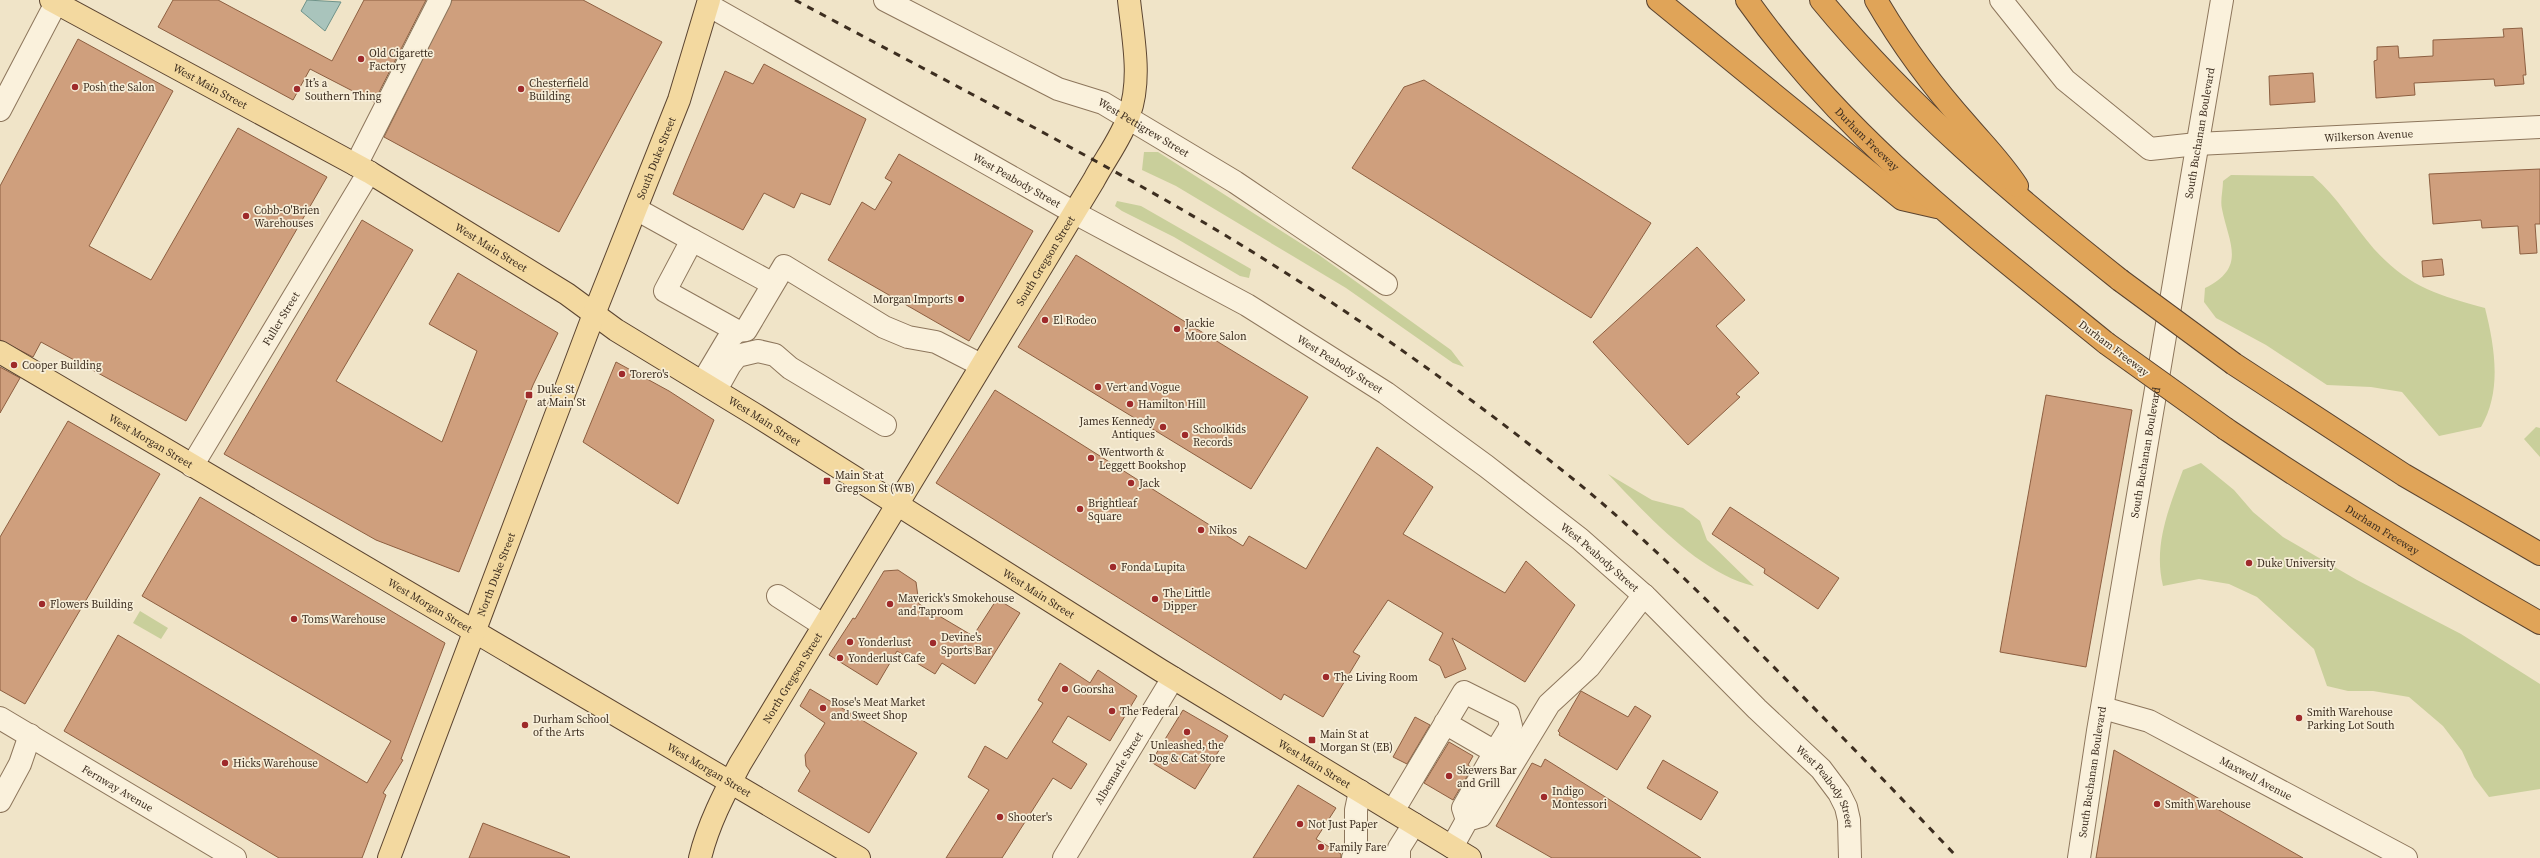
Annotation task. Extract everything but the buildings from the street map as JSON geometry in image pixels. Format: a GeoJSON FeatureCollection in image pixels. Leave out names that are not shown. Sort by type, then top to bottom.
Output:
{"type":"FeatureCollection","features":[{"type":"Feature","properties":{"kind":"highway"},"geometry":{"type":"LineString","coordinates":[[1658,0],[1902,199],[1938,207]]}},
{"type":"Feature","properties":{"kind":"highway","name":"Durham Freeway"},"geometry":{"type":"LineString","coordinates":[[1747,0],[1784,50],[1847,122],[1938,207],[2106,343],[2226,429],[2310,486],[2422,556],[2540,623]]}},
{"type":"Feature","properties":{"kind":"highway"},"geometry":{"type":"LineString","coordinates":[[1821,0],[1899,89],[1950,138],[2120,280],[2234,364],[2404,475],[2540,554]]}},
{"type":"Feature","properties":{"kind":"highway"},"geometry":{"type":"LineString","coordinates":[[1876,0],[1932,82],[1968,127],[2000,160],[2032,208]]}},
{"type":"Feature","properties":{"kind":"main road","name":"South Gregson Street"},"geometry":{"type":"LineString","coordinates":[[897,504],[1073,212],[1128,117],[1133,103],[1136,76],[1129,0]]}},
{"type":"Feature","properties":{"kind":"main road","name":"West Main Street"},"geometry":{"type":"LineString","coordinates":[[53,1],[363,168],[568,294],[616,330],[709,386],[1173,678],[1470,858]]}},
{"type":"Feature","properties":{"kind":"main road","name":"South Duke Street"},"geometry":{"type":"LineString","coordinates":[[594,314],[679,100],[708,2]]}},
{"type":"Feature","properties":{"kind":"main road","name":"North Duke Street"},"geometry":{"type":"LineString","coordinates":[[389,858],[594,314]]}},
{"type":"Feature","properties":{"kind":"main road","name":"West Morgan Street"},"geometry":{"type":"LineString","coordinates":[[0,352],[859,858]]}},
{"type":"Feature","properties":{"kind":"main road","name":"North Gregson Street"},"geometry":{"type":"LineString","coordinates":[[700,858],[704,842],[730,782],[897,504]]}},
{"type":"Feature","properties":{"kind":"street","name":"Fuller Street"},"geometry":{"type":"LineString","coordinates":[[192,466],[363,168],[440,0]]}},
{"type":"Feature","properties":{"kind":"street","name":"West Pettigrew Street"},"geometry":{"type":"LineString","coordinates":[[885,0],[1058,89],[1103,103],[1128,117],[1235,182],[1386,284]]}},
{"type":"Feature","properties":{"kind":"street","name":"Wilkerson Avenue"},"geometry":{"type":"LineString","coordinates":[[2001,0],[2065,80],[2150,149],[2197,144],[2540,127]]}},
{"type":"Feature","properties":{"kind":"street","name":"South Buchanan Boulevard"},"geometry":{"type":"LineString","coordinates":[[2079,858],[2222,0]]}},
{"type":"Feature","properties":{"kind":"street"},"geometry":{"type":"LineString","coordinates":[[0,110],[53,1]]}},
{"type":"Feature","properties":{"kind":"street","name":"West Peabody Street"},"geometry":{"type":"LineString","coordinates":[[708,2],[1073,212],[1247,305],[1386,392],[1556,520],[1644,595],[1757,709],[1821,769],[1840,793],[1846,807],[1849,820],[1850,858]]}},
{"type":"Feature","properties":{"kind":"street"},"geometry":{"type":"LineString","coordinates":[[636,209],[773,284]]}},
{"type":"Feature","properties":{"kind":"street"},"geometry":{"type":"LineString","coordinates":[[692,240],[665,291],[737,331],[746,330],[784,266],[884,327],[908,337],[936,342],[981,365]]}},
{"type":"Feature","properties":{"kind":"street"},"geometry":{"type":"LineString","coordinates":[[709,386],[727,341],[737,331]]}},
{"type":"Feature","properties":{"kind":"street"},"geometry":{"type":"LineString","coordinates":[[709,386],[737,356],[758,351],[774,355],[790,368],[885,425]]}},
{"type":"Feature","properties":{"kind":"street"},"geometry":{"type":"LineString","coordinates":[[1452,847],[1468,820],[1482,816],[1549,704],[1589,667],[1644,595]]}},
{"type":"Feature","properties":{"kind":"street"},"geometry":{"type":"LineString","coordinates":[[778,596],[823,625]]}},
{"type":"Feature","properties":{"kind":"street","name":"Albemarle Street"},"geometry":{"type":"LineString","coordinates":[[1064,858],[1173,678]]}},
{"type":"Feature","properties":{"kind":"street"},"geometry":{"type":"LineString","coordinates":[[1393,811],[1464,692],[1508,714],[1511,726],[1463,808],[1468,820]]}},
{"type":"Feature","properties":{"kind":"street","name":"Maxwell Avenue"},"geometry":{"type":"LineString","coordinates":[[2103,708],[2149,721],[2406,858]]}},
{"type":"Feature","properties":{"kind":"street","name":"Fernway Avenue"},"geometry":{"type":"LineString","coordinates":[[0,718],[236,858]]}},
{"type":"Feature","properties":{"kind":"street"},"geometry":{"type":"LineString","coordinates":[[1445,723],[1495,752]]}},
{"type":"Feature","properties":{"kind":"street"},"geometry":{"type":"LineString","coordinates":[[0,801],[20,764],[30,735]]}},
{"type":"Feature","properties":{"kind":"street"},"geometry":{"type":"LineString","coordinates":[[1360,792],[1356,810],[1354,856],[1388,858],[1399,848],[1414,824]]}},
{"type":"Feature","properties":{"kind":"green space"},"geometry":{"type":"Polygon","coordinates":[[[1144,152],[1158,152],[1319,255],[1451,350],[1464,367],[1453,363],[1346,288],[1176,186],[1142,170],[1144,152]]]}},
{"type":"Feature","properties":{"kind":"green space"},"geometry":{"type":"Polygon","coordinates":[[[2231,175],[2313,176],[2338,202],[2374,249],[2399,272],[2412,281],[2438,294],[2485,308],[2492,338],[2495,369],[2492,399],[2488,413],[2481,427],[2439,436],[2402,392],[2371,387],[2327,385],[2266,345],[2216,318],[2204,302],[2205,288],[2218,280],[2226,272],[2231,263],[2231,244],[2221,203],[2223,181],[2231,175]]]}},
{"type":"Feature","properties":{"kind":"green space"},"geometry":{"type":"Polygon","coordinates":[[[1117,201],[1141,206],[1251,269],[1249,278],[1240,276],[1174,237],[1122,211],[1115,206],[1117,201]]]}},
{"type":"Feature","properties":{"kind":"green space"},"geometry":{"type":"Polygon","coordinates":[[[2536,427],[2540,428],[2540,457],[2524,439],[2536,427]]]}},
{"type":"Feature","properties":{"kind":"green space"},"geometry":{"type":"Polygon","coordinates":[[[2201,463],[2234,490],[2253,512],[2283,537],[2357,580],[2461,634],[2540,684],[2540,789],[2489,797],[2474,777],[2462,751],[2443,726],[2409,697],[2373,691],[2348,691],[2327,686],[2314,649],[2257,597],[2229,584],[2199,579],[2163,586],[2160,571],[2161,541],[2168,513],[2183,470],[2201,463]]]}},
{"type":"Feature","properties":{"kind":"green space"},"geometry":{"type":"Polygon","coordinates":[[[1608,474],[1652,500],[1683,508],[1700,521],[1707,540],[1754,586],[1734,579],[1714,569],[1694,556],[1639,507],[1608,474]]]}},
{"type":"Feature","properties":{"kind":"green space"},"geometry":{"type":"Polygon","coordinates":[[[140,611],[168,628],[161,639],[133,623],[140,611]]]}},
{"type":"Feature","properties":{"kind":"water"},"geometry":{"type":"Polygon","coordinates":[[[307,0],[341,2],[325,31],[301,11],[307,0]]]}},
{"type":"Feature","properties":{"kind":"railway"},"geometry":{"type":"LineString","coordinates":[[795,0],[1052,137],[1195,217],[1308,287],[1419,362],[1578,483],[1658,553],[1791,684],[1958,858]]}},
{"type":"Feature","properties":{"kind":"place","name":"Old Cigarette Factory"},"geometry":{"type":"Point","coordinates":[361,59]}},
{"type":"Feature","properties":{"kind":"place","name":"Posh the Salon"},"geometry":{"type":"Point","coordinates":[75,87]}},
{"type":"Feature","properties":{"kind":"place","name":"It’s a Southern Thing"},"geometry":{"type":"Point","coordinates":[297,89]}},
{"type":"Feature","properties":{"kind":"place","name":"Chesterfield Building"},"geometry":{"type":"Point","coordinates":[521,89]}},
{"type":"Feature","properties":{"kind":"place","name":"Cobb-O'Brien Warehouses"},"geometry":{"type":"Point","coordinates":[246,216]}},
{"type":"Feature","properties":{"kind":"place","name":"Morgan Imports"},"geometry":{"type":"Point","coordinates":[961,299]}},
{"type":"Feature","properties":{"kind":"place","name":"El Rodeo"},"geometry":{"type":"Point","coordinates":[1045,320]}},
{"type":"Feature","properties":{"kind":"place","name":"Jackie Moore Salon"},"geometry":{"type":"Point","coordinates":[1177,329]}},
{"type":"Feature","properties":{"kind":"place","name":"Cooper Building"},"geometry":{"type":"Point","coordinates":[14,365]}},
{"type":"Feature","properties":{"kind":"place","name":"Torero's"},"geometry":{"type":"Point","coordinates":[622,374]}},
{"type":"Feature","properties":{"kind":"place","name":"Vert and Vogue"},"geometry":{"type":"Point","coordinates":[1098,387]}},
{"type":"Feature","properties":{"kind":"place","name":"Duke St at Main St"},"geometry":{"type":"Point","coordinates":[529,395]}},
{"type":"Feature","properties":{"kind":"place","name":"Hamilton Hill"},"geometry":{"type":"Point","coordinates":[1130,404]}},
{"type":"Feature","properties":{"kind":"place","name":"James Kennedy Antiques"},"geometry":{"type":"Point","coordinates":[1163,427]}},
{"type":"Feature","properties":{"kind":"place","name":"Schoolkids Records"},"geometry":{"type":"Point","coordinates":[1185,435]}},
{"type":"Feature","properties":{"kind":"place","name":"Wentworth & Leggett Bookshop"},"geometry":{"type":"Point","coordinates":[1091,458]}},
{"type":"Feature","properties":{"kind":"place","name":"Main St at Gregson St (WB)"},"geometry":{"type":"Point","coordinates":[827,481]}},
{"type":"Feature","properties":{"kind":"place","name":"Jack"},"geometry":{"type":"Point","coordinates":[1131,483]}},
{"type":"Feature","properties":{"kind":"place","name":"Brightleaf Square"},"geometry":{"type":"Point","coordinates":[1080,509]}},
{"type":"Feature","properties":{"kind":"place","name":"Nikos"},"geometry":{"type":"Point","coordinates":[1201,530]}},
{"type":"Feature","properties":{"kind":"place","name":"Duke University"},"geometry":{"type":"Point","coordinates":[2249,563]}},
{"type":"Feature","properties":{"kind":"place","name":"Fonda Lupita"},"geometry":{"type":"Point","coordinates":[1113,567]}},
{"type":"Feature","properties":{"kind":"place","name":"The Little Dipper"},"geometry":{"type":"Point","coordinates":[1155,599]}},
{"type":"Feature","properties":{"kind":"place","name":"Flowers Building"},"geometry":{"type":"Point","coordinates":[42,604]}},
{"type":"Feature","properties":{"kind":"place","name":"Maverick's Smokehouse and Taproom"},"geometry":{"type":"Point","coordinates":[890,604]}},
{"type":"Feature","properties":{"kind":"place","name":"Toms Warehouse"},"geometry":{"type":"Point","coordinates":[294,619]}},
{"type":"Feature","properties":{"kind":"place","name":"Yonderlust"},"geometry":{"type":"Point","coordinates":[850,642]}},
{"type":"Feature","properties":{"kind":"place","name":"Devine's Sports Bar"},"geometry":{"type":"Point","coordinates":[933,643]}},
{"type":"Feature","properties":{"kind":"place","name":"Yonderlust Cafe"},"geometry":{"type":"Point","coordinates":[840,658]}},
{"type":"Feature","properties":{"kind":"place","name":"The Living Room"},"geometry":{"type":"Point","coordinates":[1326,677]}},
{"type":"Feature","properties":{"kind":"place","name":"Goorsha"},"geometry":{"type":"Point","coordinates":[1065,689]}},
{"type":"Feature","properties":{"kind":"place","name":"Rose's Meat Market and Sweet Shop"},"geometry":{"type":"Point","coordinates":[823,708]}},
{"type":"Feature","properties":{"kind":"place","name":"The Federal"},"geometry":{"type":"Point","coordinates":[1112,711]}},
{"type":"Feature","properties":{"kind":"place","name":"Smith Warehouse Parking Lot South"},"geometry":{"type":"Point","coordinates":[2299,718]}},
{"type":"Feature","properties":{"kind":"place","name":"Durham School of the Arts"},"geometry":{"type":"Point","coordinates":[525,725]}},
{"type":"Feature","properties":{"kind":"place","name":"Unleashed, the Dog & Cat Store"},"geometry":{"type":"Point","coordinates":[1187,732]}},
{"type":"Feature","properties":{"kind":"place","name":"Main St at Morgan St (EB)"},"geometry":{"type":"Point","coordinates":[1312,740]}},
{"type":"Feature","properties":{"kind":"place","name":"Hicks Warehouse"},"geometry":{"type":"Point","coordinates":[225,763]}},
{"type":"Feature","properties":{"kind":"place","name":"Skewers Bar and Grill"},"geometry":{"type":"Point","coordinates":[1449,776]}},
{"type":"Feature","properties":{"kind":"place","name":"Indigo Montessori"},"geometry":{"type":"Point","coordinates":[1544,797]}},
{"type":"Feature","properties":{"kind":"place","name":"Smith Warehouse"},"geometry":{"type":"Point","coordinates":[2157,804]}},
{"type":"Feature","properties":{"kind":"place","name":"Shooter's"},"geometry":{"type":"Point","coordinates":[1000,817]}},
{"type":"Feature","properties":{"kind":"place","name":"Not Just Paper"},"geometry":{"type":"Point","coordinates":[1300,824]}},
{"type":"Feature","properties":{"kind":"place","name":"Family Fare"},"geometry":{"type":"Point","coordinates":[1321,847]}}]}
